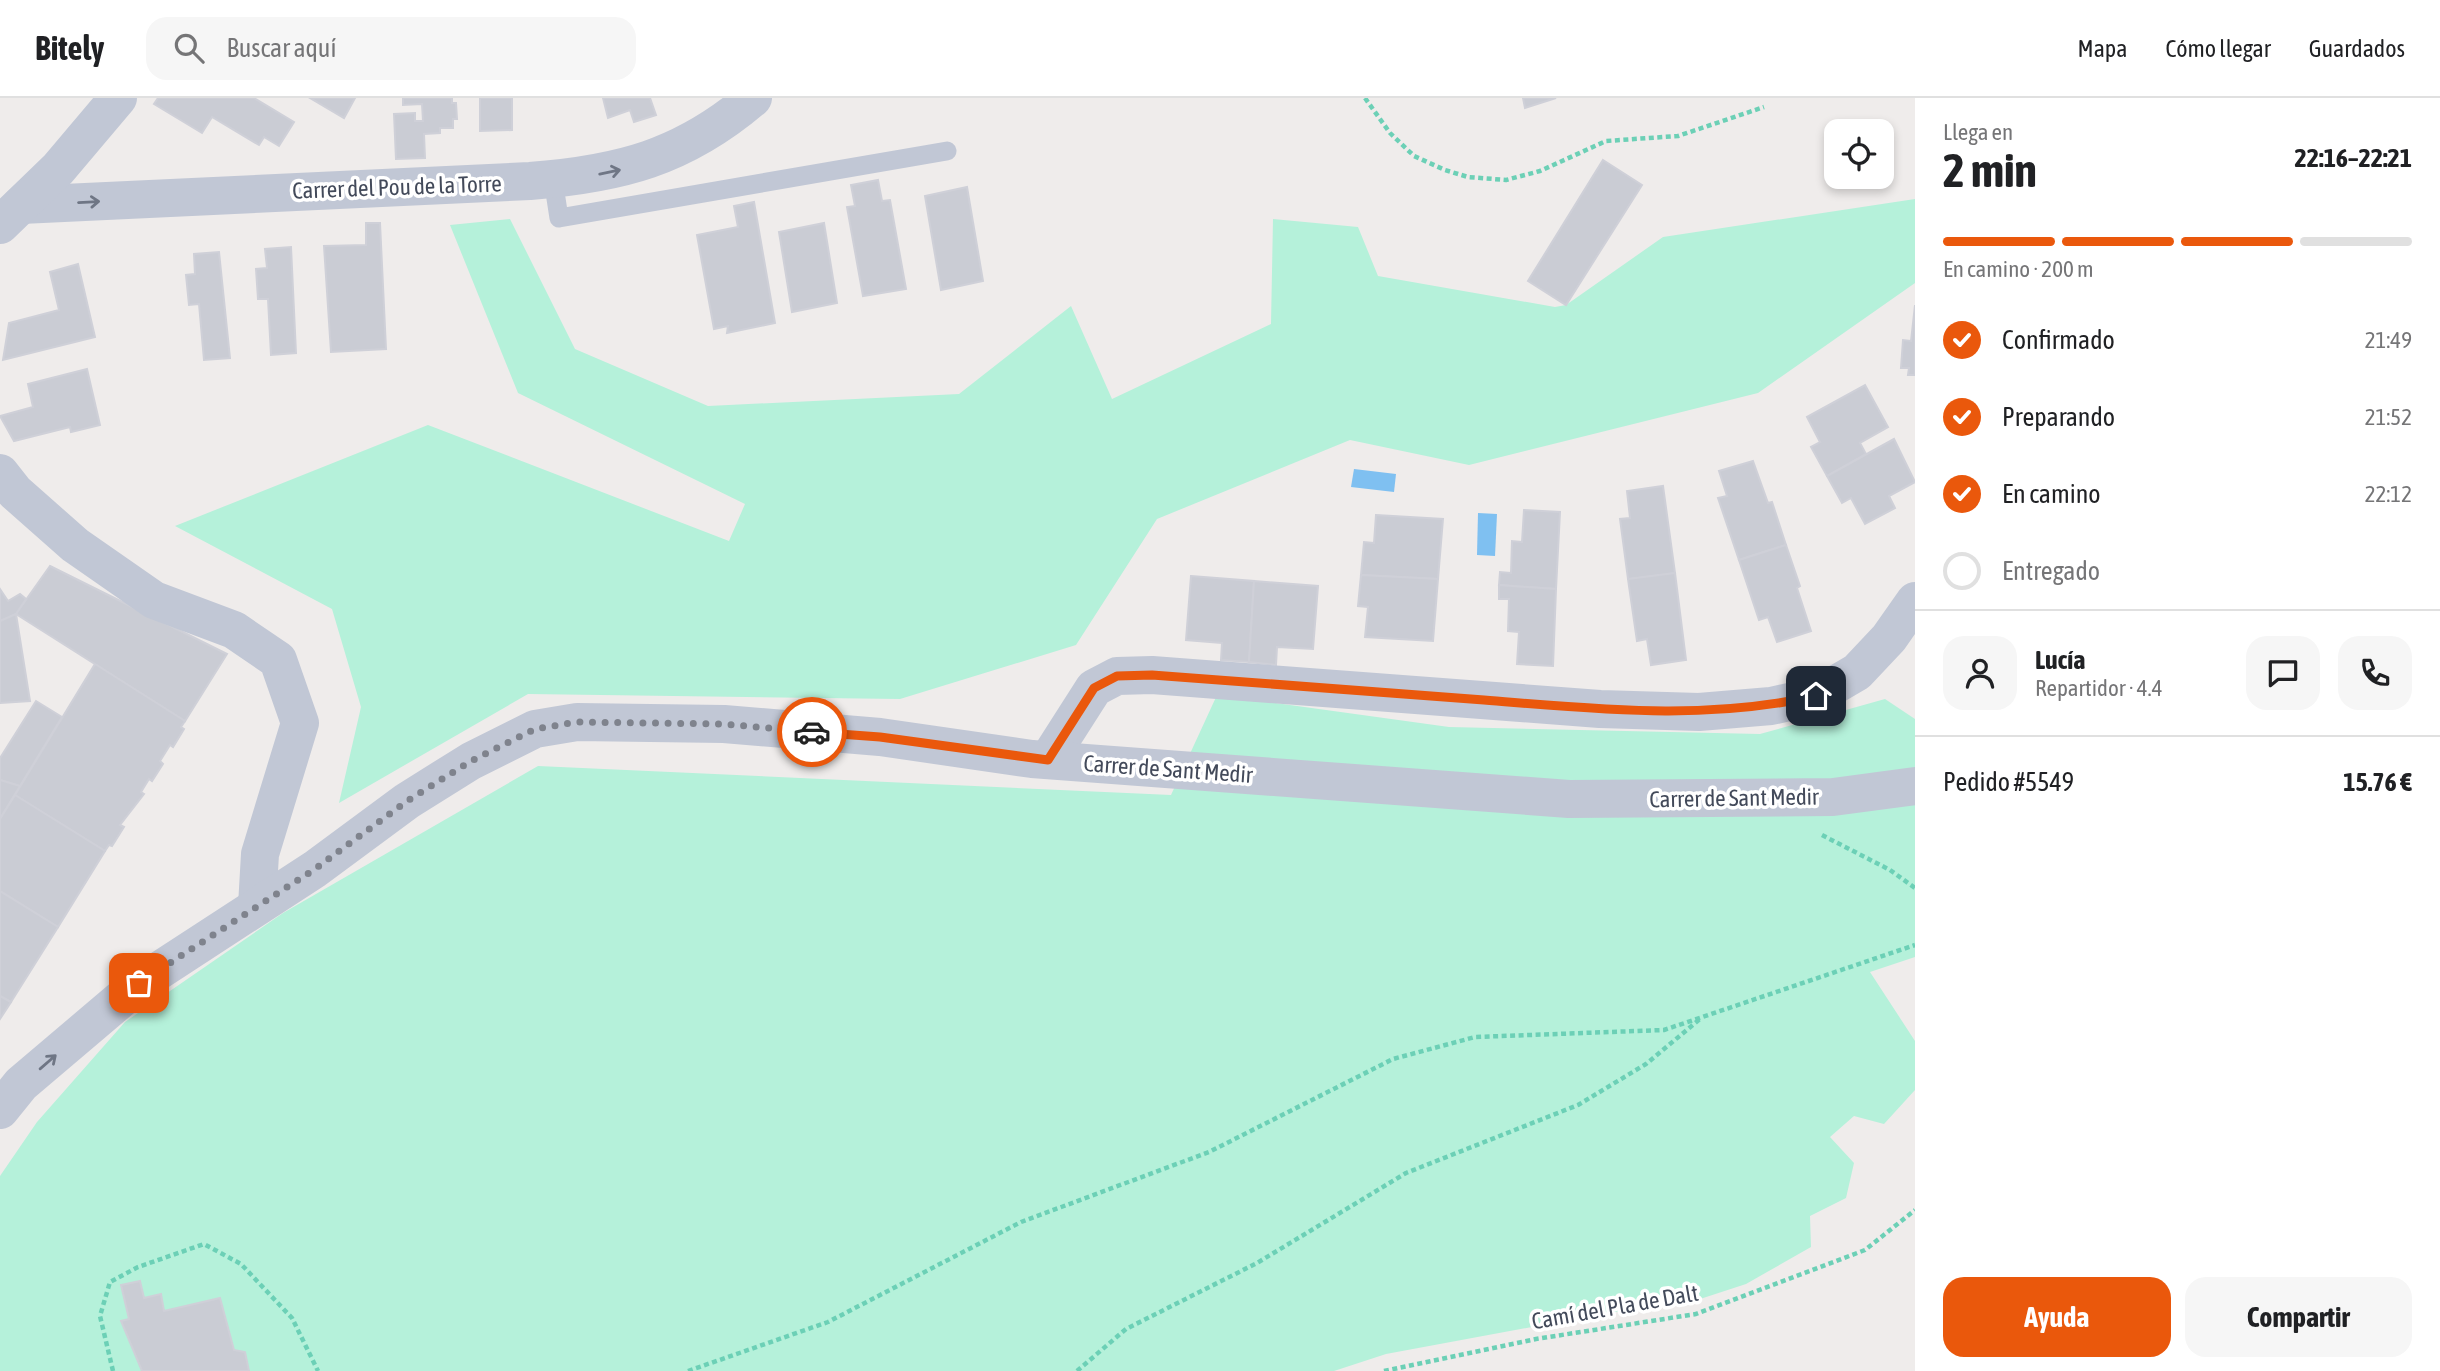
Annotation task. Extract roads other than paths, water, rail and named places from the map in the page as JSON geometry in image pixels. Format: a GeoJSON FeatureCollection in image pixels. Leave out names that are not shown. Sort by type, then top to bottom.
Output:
{"type":"FeatureCollection","features":[{"type":"Feature","properties":{"kind":"street"},"geometry":{"type":"LineString","coordinates":[[11,215],[58,169],[118,98]]}},
{"type":"Feature","properties":{"kind":"street","name":"Carrer del Pou de la Torre"},"geometry":{"type":"LineString","coordinates":[[11,215],[553,179],[620,170],[695,139],[753,98]]}},
{"type":"Feature","properties":{"kind":"street"},"geometry":{"type":"LineString","coordinates":[[0,473],[15,492],[75,545],[154,600],[234,630],[278,660],[300,723],[260,854],[257,906]]}},
{"type":"Feature","properties":{"kind":"street"},"geometry":{"type":"LineString","coordinates":[[1048,760],[1094,688],[1117,676],[1152,675],[1600,709],[1699,712],[1771,706],[1816,696],[1857,672],[1889,638],[1915,601]]}},
{"type":"Feature","properties":{"kind":"street","name":"Carrer de Sant Medir"},"geometry":{"type":"LineString","coordinates":[[0,1110],[21,1084],[139,983],[460,768],[535,729],[577,722],[724,724],[880,737],[1048,760],[1569,799],[1833,797],[1915,786]]}},
{"type":"Feature","properties":{"kind":"lane"},"geometry":{"type":"LineString","coordinates":[[553,179],[559,218],[947,151]]}},
{"type":"Feature","properties":{"kind":"water"},"geometry":{"type":"Polygon","coordinates":[[[1354,469],[1396,474],[1394,492],[1351,487],[1354,469]]]}},
{"type":"Feature","properties":{"kind":"water"},"geometry":{"type":"Polygon","coordinates":[[[1478,513],[1497,514],[1495,556],[1477,555],[1478,513]]]}}]}
